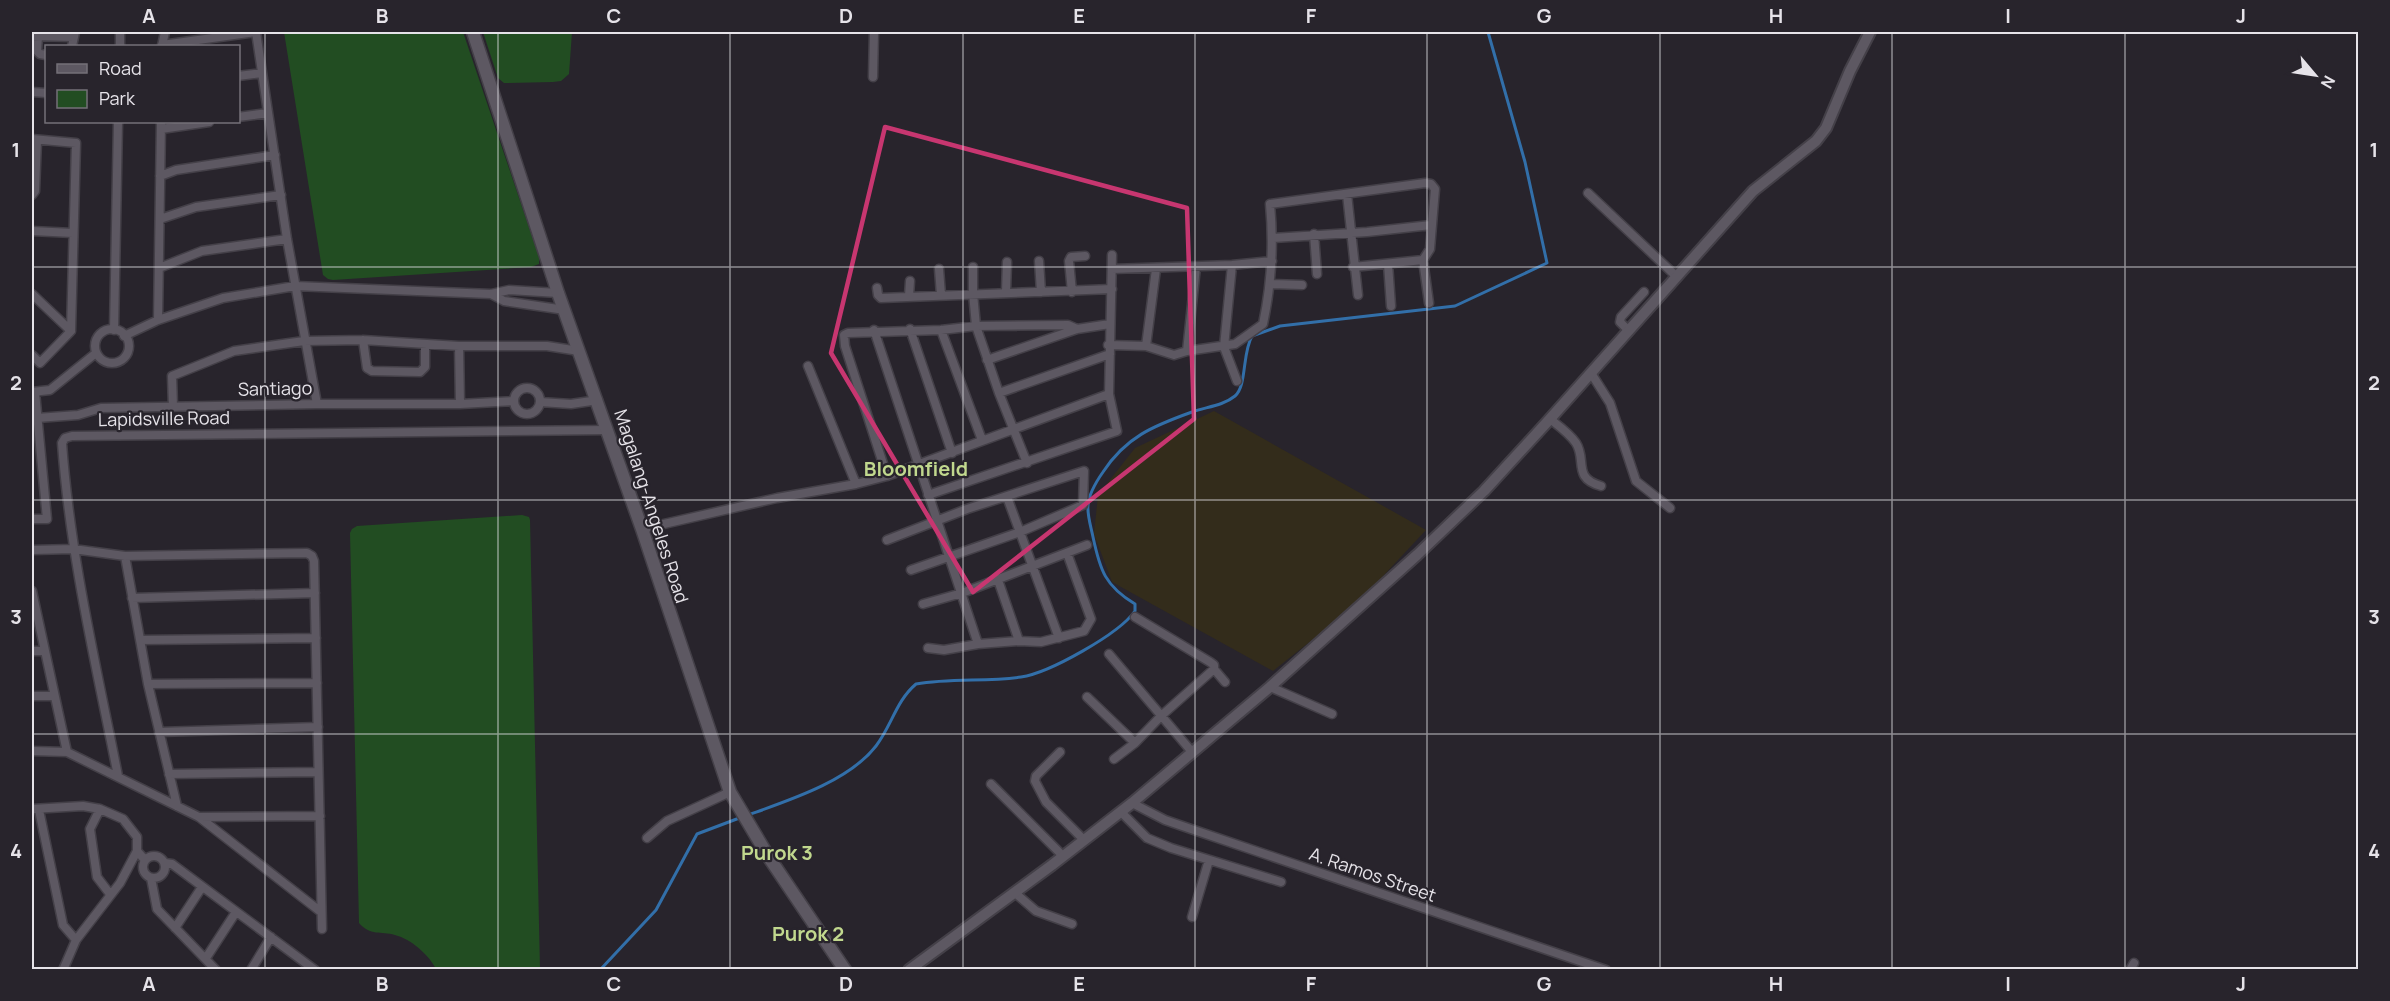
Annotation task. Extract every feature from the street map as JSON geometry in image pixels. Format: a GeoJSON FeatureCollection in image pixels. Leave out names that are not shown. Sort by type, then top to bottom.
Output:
{"type":"FeatureCollection","features":[{"type":"Feature","properties":{"kind":"main road","name":"Magalang-Angeles Road"},"geometry":{"type":"LineString","coordinates":[[472,32],[558,293],[598,400],[730,792],[740,812],[845,969]]}},
{"type":"Feature","properties":{"kind":"street"},"geometry":{"type":"LineString","coordinates":[[169,45],[256,32],[287,239],[304,341],[318,404]]}},
{"type":"Feature","properties":{"kind":"street"},"geometry":{"type":"LineString","coordinates":[[873,77],[874,32]]}},
{"type":"Feature","properties":{"kind":"street"},"geometry":{"type":"LineString","coordinates":[[909,969],[1121,812],[1269,687],[1418,555],[1551,419],[1753,191],[1779,169],[1801,155],[1826,128],[1870,32]]}},
{"type":"Feature","properties":{"kind":"street"},"geometry":{"type":"LineString","coordinates":[[45,55],[37,51],[35,36],[75,34]]}},
{"type":"Feature","properties":{"kind":"street"},"geometry":{"type":"LineString","coordinates":[[240,76],[262,73]]}},
{"type":"Feature","properties":{"kind":"street"},"geometry":{"type":"LineString","coordinates":[[240,117],[268,112]]}},
{"type":"Feature","properties":{"kind":"street"},"geometry":{"type":"LineString","coordinates":[[114,330],[118,123]]}},
{"type":"Feature","properties":{"kind":"street"},"geometry":{"type":"LineString","coordinates":[[158,320],[161,125],[193,123]]}},
{"type":"Feature","properties":{"kind":"street"},"geometry":{"type":"LineString","coordinates":[[32,195],[35,191],[34,140],[76,143],[71,331],[40,363],[32,355]]}},
{"type":"Feature","properties":{"kind":"street"},"geometry":{"type":"LineString","coordinates":[[160,176],[176,170],[275,155]]}},
{"type":"Feature","properties":{"kind":"street"},"geometry":{"type":"LineString","coordinates":[[999,393],[1109,349],[1146,346],[1174,355],[1235,344],[1263,324],[1272,284],[1273,238],[1270,204],[1431,184],[1435,189],[1430,249],[1424,260],[1429,303]]}},
{"type":"Feature","properties":{"kind":"street"},"geometry":{"type":"LineString","coordinates":[[1588,193],[1677,277]]}},
{"type":"Feature","properties":{"kind":"street"},"geometry":{"type":"LineString","coordinates":[[1347,194],[1353,267],[1358,295]]}},
{"type":"Feature","properties":{"kind":"street"},"geometry":{"type":"LineString","coordinates":[[160,219],[196,207],[281,195]]}},
{"type":"Feature","properties":{"kind":"street"},"geometry":{"type":"LineString","coordinates":[[1273,238],[1431,225]]}},
{"type":"Feature","properties":{"kind":"street"},"geometry":{"type":"LineString","coordinates":[[32,231],[73,233]]}},
{"type":"Feature","properties":{"kind":"street"},"geometry":{"type":"LineString","coordinates":[[1314,234],[1317,274]]}},
{"type":"Feature","properties":{"kind":"street"},"geometry":{"type":"LineString","coordinates":[[159,268],[202,251],[287,239]]}},
{"type":"Feature","properties":{"kind":"street"},"geometry":{"type":"LineString","coordinates":[[928,495],[1118,431],[1109,394],[1112,255]]}},
{"type":"Feature","properties":{"kind":"street"},"geometry":{"type":"LineString","coordinates":[[1072,292],[1069,261],[1071,257],[1085,256]]}},
{"type":"Feature","properties":{"kind":"street"},"geometry":{"type":"LineString","coordinates":[[1353,267],[1424,260]]}},
{"type":"Feature","properties":{"kind":"street"},"geometry":{"type":"LineString","coordinates":[[1006,292],[1007,261]]}},
{"type":"Feature","properties":{"kind":"street"},"geometry":{"type":"LineString","coordinates":[[1039,261],[1041,292]]}},
{"type":"Feature","properties":{"kind":"street"},"geometry":{"type":"LineString","coordinates":[[1112,269],[1196,267],[1272,261]]}},
{"type":"Feature","properties":{"kind":"street"},"geometry":{"type":"LineString","coordinates":[[1388,264],[1391,306]]}},
{"type":"Feature","properties":{"kind":"street"},"geometry":{"type":"LineString","coordinates":[[1232,265],[1224,347],[1237,381]]}},
{"type":"Feature","properties":{"kind":"street"},"geometry":{"type":"LineString","coordinates":[[973,267],[976,326],[999,393],[1027,463]]}},
{"type":"Feature","properties":{"kind":"street"},"geometry":{"type":"LineString","coordinates":[[1187,351],[1196,267]]}},
{"type":"Feature","properties":{"kind":"street"},"geometry":{"type":"LineString","coordinates":[[939,269],[941,295]]}},
{"type":"Feature","properties":{"kind":"street"},"geometry":{"type":"LineString","coordinates":[[1146,346],[1156,269]]}},
{"type":"Feature","properties":{"kind":"street"},"geometry":{"type":"LineString","coordinates":[[909,296],[910,281]]}},
{"type":"Feature","properties":{"kind":"street"},"geometry":{"type":"LineString","coordinates":[[1272,284],[1302,285]]}},
{"type":"Feature","properties":{"kind":"street"},"geometry":{"type":"LineString","coordinates":[[124,336],[158,320],[223,298],[295,286],[491,294],[509,290],[558,293]]}},
{"type":"Feature","properties":{"kind":"street"},"geometry":{"type":"LineString","coordinates":[[877,288],[881,298],[1112,289]]}},
{"type":"Feature","properties":{"kind":"street"},"geometry":{"type":"LineString","coordinates":[[537,292],[534,300],[537,306]]}},
{"type":"Feature","properties":{"kind":"street"},"geometry":{"type":"LineString","coordinates":[[1629,331],[1620,322],[1621,317],[1644,292]]}},
{"type":"Feature","properties":{"kind":"street"},"geometry":{"type":"LineString","coordinates":[[32,294],[71,331]]}},
{"type":"Feature","properties":{"kind":"street"},"geometry":{"type":"LineString","coordinates":[[491,294],[504,301],[565,310]]}},
{"type":"Feature","properties":{"kind":"street"},"geometry":{"type":"LineString","coordinates":[[987,360],[1077,329],[1110,324]]}},
{"type":"Feature","properties":{"kind":"street"},"geometry":{"type":"LineString","coordinates":[[887,476],[843,339],[848,333],[874,330],[941,330],[976,326],[1068,325],[1077,329]]}},
{"type":"Feature","properties":{"kind":"street"},"geometry":{"type":"LineString","coordinates":[[910,329],[952,453]]}},
{"type":"Feature","properties":{"kind":"street"},"geometry":{"type":"LineString","coordinates":[[107,330],[114,330],[124,336],[128,349],[121,361],[107,363],[96,353],[95,344],[99,336],[107,330]]}},
{"type":"Feature","properties":{"kind":"street"},"geometry":{"type":"LineString","coordinates":[[874,330],[978,644]]}},
{"type":"Feature","properties":{"kind":"street"},"geometry":{"type":"LineString","coordinates":[[941,330],[982,440]]}},
{"type":"Feature","properties":{"kind":"street"},"geometry":{"type":"LineString","coordinates":[[363,340],[367,368],[372,371],[420,372],[425,367],[425,344]]}},
{"type":"Feature","properties":{"kind":"street"},"geometry":{"type":"LineString","coordinates":[[173,407],[172,376],[234,351],[304,341],[363,340],[459,346],[547,346],[579,351]]}},
{"type":"Feature","properties":{"kind":"street"},"geometry":{"type":"LineString","coordinates":[[459,346],[460,404]]}},
{"type":"Feature","properties":{"kind":"street"},"geometry":{"type":"LineString","coordinates":[[32,519],[47,519],[33,392],[43,392],[56,386],[96,353]]}},
{"type":"Feature","properties":{"kind":"street"},"geometry":{"type":"LineString","coordinates":[[808,366],[855,484]]}},
{"type":"Feature","properties":{"kind":"street"},"geometry":{"type":"LineString","coordinates":[[1591,373],[1610,403],[1636,481],[1670,508]]}},
{"type":"Feature","properties":{"kind":"street","name":"Santiago"},"geometry":{"type":"LineString","coordinates":[[525,388],[534,390],[540,402],[537,409],[529,414],[521,412],[514,401],[517,393],[525,388]]}},
{"type":"Feature","properties":{"kind":"street"},"geometry":{"type":"LineString","coordinates":[[642,529],[887,476],[1109,394]]}},
{"type":"Feature","properties":{"kind":"street","name":"Santiago"},"geometry":{"type":"LineString","coordinates":[[540,402],[571,404],[598,400]]}},
{"type":"Feature","properties":{"kind":"street","name":"Santiago"},"geometry":{"type":"LineString","coordinates":[[37,418],[78,415],[101,408],[460,404],[514,401]]}},
{"type":"Feature","properties":{"kind":"street"},"geometry":{"type":"LineString","coordinates":[[1551,419],[1575,441],[1587,480],[1601,486]]}},
{"type":"Feature","properties":{"kind":"street","name":"Lapidsville Road"},"geometry":{"type":"LineString","coordinates":[[118,776],[73,549],[62,443],[65,438],[72,436],[608,430]]}},
{"type":"Feature","properties":{"kind":"street"},"geometry":{"type":"LineString","coordinates":[[887,540],[967,509],[1084,471],[1083,506],[1020,532],[911,570]]}},
{"type":"Feature","properties":{"kind":"street"},"geometry":{"type":"LineString","coordinates":[[32,478],[42,478]]}},
{"type":"Feature","properties":{"kind":"street"},"geometry":{"type":"LineString","coordinates":[[1007,497],[1059,638]]}},
{"type":"Feature","properties":{"kind":"street"},"geometry":{"type":"LineString","coordinates":[[923,604],[962,593],[1087,545]]}},
{"type":"Feature","properties":{"kind":"street"},"geometry":{"type":"LineString","coordinates":[[32,550],[73,549],[125,556],[307,553],[312,556],[315,592],[322,929]]}},
{"type":"Feature","properties":{"kind":"street"},"geometry":{"type":"LineString","coordinates":[[928,648],[944,650],[978,644],[1041,642],[1084,631],[1091,619],[1067,553]]}},
{"type":"Feature","properties":{"kind":"street"},"geometry":{"type":"LineString","coordinates":[[125,556],[148,684],[177,806]]}},
{"type":"Feature","properties":{"kind":"street"},"geometry":{"type":"LineString","coordinates":[[998,580],[1019,641]]}},
{"type":"Feature","properties":{"kind":"street"},"geometry":{"type":"LineString","coordinates":[[132,597],[315,592]]}},
{"type":"Feature","properties":{"kind":"street"},"geometry":{"type":"LineString","coordinates":[[32,598],[67,752]]}},
{"type":"Feature","properties":{"kind":"street"},"geometry":{"type":"LineString","coordinates":[[1135,617],[1210,662],[1226,681]]}},
{"type":"Feature","properties":{"kind":"street"},"geometry":{"type":"LineString","coordinates":[[140,640],[316,638]]}},
{"type":"Feature","properties":{"kind":"street"},"geometry":{"type":"LineString","coordinates":[[32,651],[43,651]]}},
{"type":"Feature","properties":{"kind":"street"},"geometry":{"type":"LineString","coordinates":[[1109,654],[1192,752]]}},
{"type":"Feature","properties":{"kind":"street"},"geometry":{"type":"LineString","coordinates":[[1114,759],[1135,743],[1161,716],[1214,669]]}},
{"type":"Feature","properties":{"kind":"street"},"geometry":{"type":"LineString","coordinates":[[148,684],[317,683]]}},
{"type":"Feature","properties":{"kind":"street"},"geometry":{"type":"LineString","coordinates":[[1269,687],[1332,714]]}},
{"type":"Feature","properties":{"kind":"street"},"geometry":{"type":"LineString","coordinates":[[32,696],[54,696]]}},
{"type":"Feature","properties":{"kind":"street"},"geometry":{"type":"LineString","coordinates":[[1087,697],[1135,743]]}},
{"type":"Feature","properties":{"kind":"street"},"geometry":{"type":"LineString","coordinates":[[159,732],[318,727]]}},
{"type":"Feature","properties":{"kind":"street"},"geometry":{"type":"LineString","coordinates":[[32,751],[67,752],[199,817],[321,912]]}},
{"type":"Feature","properties":{"kind":"street"},"geometry":{"type":"LineString","coordinates":[[1060,752],[1036,776],[1035,782],[1046,801],[1084,840]]}},
{"type":"Feature","properties":{"kind":"street"},"geometry":{"type":"LineString","coordinates":[[169,774],[318,772]]}},
{"type":"Feature","properties":{"kind":"street"},"geometry":{"type":"LineString","coordinates":[[992,784],[1063,856]]}},
{"type":"Feature","properties":{"kind":"street"},"geometry":{"type":"LineString","coordinates":[[647,838],[667,821],[730,792]]}},
{"type":"Feature","properties":{"kind":"street","name":"A. Ramos Street"},"geometry":{"type":"LineString","coordinates":[[1132,803],[1165,820],[1606,969]]}},
{"type":"Feature","properties":{"kind":"street"},"geometry":{"type":"LineString","coordinates":[[63,969],[75,940],[130,866],[137,851],[137,837],[123,819],[100,809],[83,806],[35,809],[63,925],[75,940]]}},
{"type":"Feature","properties":{"kind":"street"},"geometry":{"type":"LineString","coordinates":[[100,809],[90,829],[97,877],[110,894]]}},
{"type":"Feature","properties":{"kind":"street"},"geometry":{"type":"LineString","coordinates":[[1121,812],[1147,838],[1281,882]]}},
{"type":"Feature","properties":{"kind":"street"},"geometry":{"type":"LineString","coordinates":[[199,817],[320,816]]}},
{"type":"Feature","properties":{"kind":"street"},"geometry":{"type":"LineString","coordinates":[[137,851],[145,860]]}},
{"type":"Feature","properties":{"kind":"street"},"geometry":{"type":"LineString","coordinates":[[165,862],[165,871],[159,877],[151,878],[144,874],[142,866],[145,860],[152,855],[159,856],[271,937],[303,966],[315,969]]}},
{"type":"Feature","properties":{"kind":"street"},"geometry":{"type":"LineString","coordinates":[[1192,917],[1209,860]]}},
{"type":"Feature","properties":{"kind":"street"},"geometry":{"type":"LineString","coordinates":[[151,878],[157,909],[216,969]]}},
{"type":"Feature","properties":{"kind":"street"},"geometry":{"type":"LineString","coordinates":[[175,928],[202,887]]}},
{"type":"Feature","properties":{"kind":"street"},"geometry":{"type":"LineString","coordinates":[[1014,892],[1036,911],[1072,924]]}},
{"type":"Feature","properties":{"kind":"street"},"geometry":{"type":"LineString","coordinates":[[206,958],[236,912]]}},
{"type":"Feature","properties":{"kind":"street"},"geometry":{"type":"LineString","coordinates":[[251,969],[271,937]]}},
{"type":"Feature","properties":{"kind":"highlighted area"},"geometry":{"type":"Polygon","coordinates":[[[885,127],[1187,208],[1194,419],[973,592],[831,353],[885,127]]]}},
{"type":"Feature","properties":{"kind":"shaded area"},"geometry":{"type":"Polygon","coordinates":[[[1214,411],[1426,530],[1356,605],[1273,671],[1112,582],[1094,534],[1098,495],[1135,448],[1214,411]]]}},
{"type":"Feature","properties":{"kind":"green space"},"geometry":{"type":"Polygon","coordinates":[[[284,32],[463,32],[539,257],[539,264],[531,267],[333,280],[323,275],[284,32]]]}},
{"type":"Feature","properties":{"kind":"green space"},"geometry":{"type":"Polygon","coordinates":[[[483,32],[572,32],[569,74],[561,81],[504,83],[498,78],[483,32]]]}},
{"type":"Feature","properties":{"kind":"green space"},"geometry":{"type":"Polygon","coordinates":[[[522,515],[529,517],[530,520],[540,969],[436,969],[424,953],[407,940],[395,935],[367,930],[359,923],[350,533],[357,526],[522,515]]]}},
{"type":"Feature","properties":{"kind":"waterway"},"geometry":{"type":"LineString","coordinates":[[748,815],[818,788],[851,769],[876,746],[904,698],[916,684],[1021,677],[1033,674],[1082,651],[1127,620],[1135,611],[1135,604],[1110,584],[1101,568],[1089,517],[1088,505],[1091,492],[1112,460],[1131,441],[1165,422],[1220,404],[1235,396],[1241,385],[1252,336],[1280,326],[1455,306],[1547,263],[1525,162],[1488,32]]}},
{"type":"Feature","properties":{"kind":"waterway"},"geometry":{"type":"LineString","coordinates":[[600,970],[656,910],[697,834],[742,817]]}},
{"type":"Feature","properties":{"kind":"district","name":"Bloomfield"},"geometry":{"type":"Point","coordinates":[916,468]}},
{"type":"Feature","properties":{"kind":"district","name":"Purok 3"},"geometry":{"type":"Point","coordinates":[777,852]}},
{"type":"Feature","properties":{"kind":"district","name":"Purok 2"},"geometry":{"type":"Point","coordinates":[808,933]}}]}
